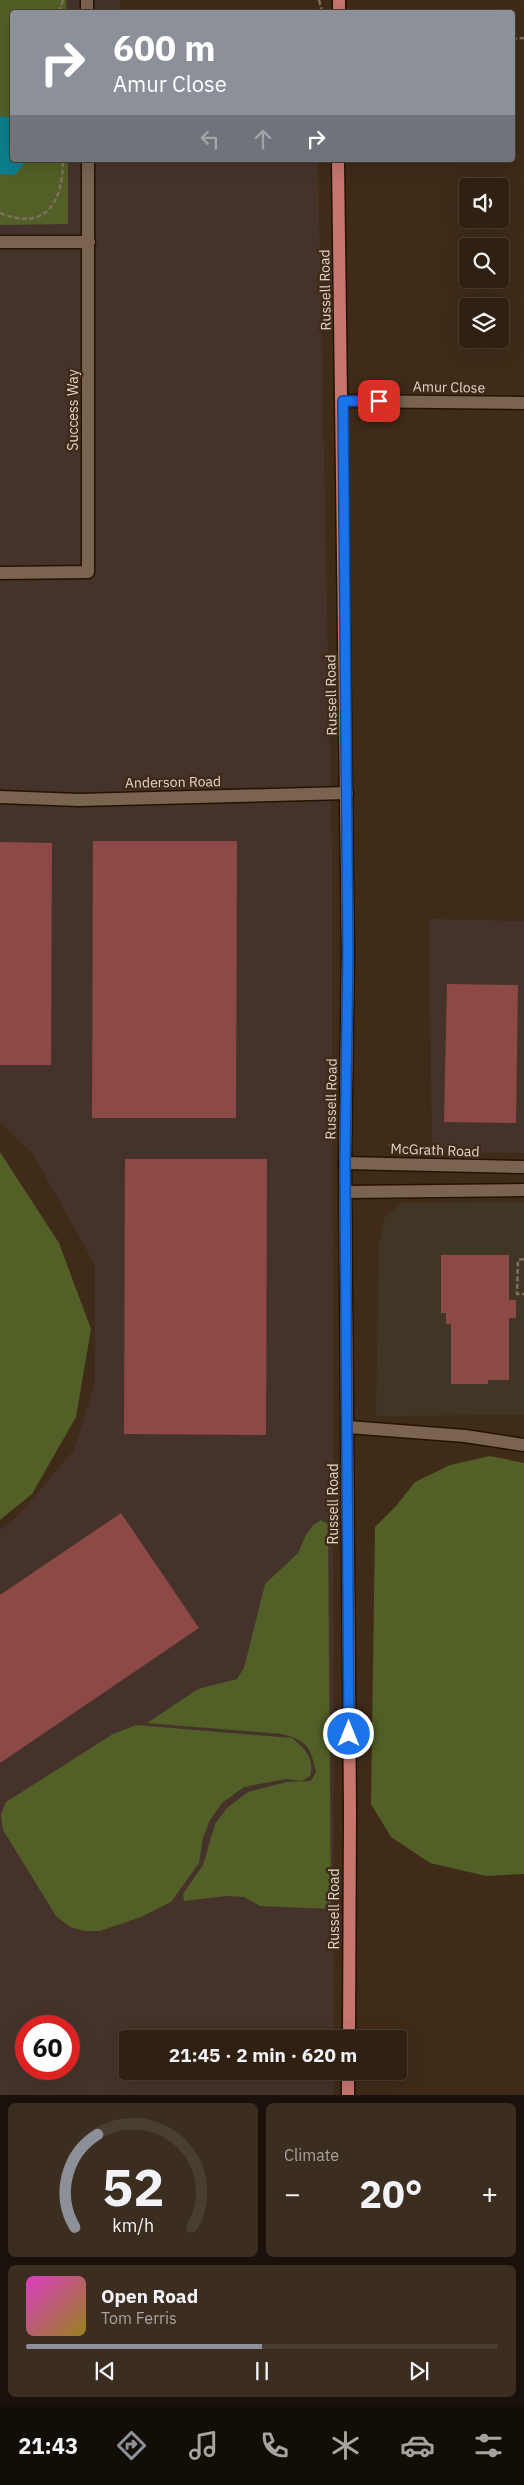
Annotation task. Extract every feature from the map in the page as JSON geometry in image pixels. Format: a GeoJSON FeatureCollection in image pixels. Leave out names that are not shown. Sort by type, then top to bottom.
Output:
{"type":"FeatureCollection","features":[{"type":"Feature","properties":{"kind":"main road","name":"Russell Road"},"geometry":{"type":"LineString","coordinates":[[338,162],[343,401],[348,954],[345,1163],[348,1427],[349,2030]]}},
{"type":"Feature","properties":{"kind":"main road"},"geometry":{"type":"LineString","coordinates":[[348,2080],[348,2095]]}},
{"type":"Feature","properties":{"kind":"street","name":"Success Way"},"geometry":{"type":"LineString","coordinates":[[0,573],[88,572],[88,162]]}},
{"type":"Feature","properties":{"kind":"street"},"geometry":{"type":"LineString","coordinates":[[0,242],[89,242]]}},
{"type":"Feature","properties":{"kind":"street","name":"Amur Close"},"geometry":{"type":"LineString","coordinates":[[343,401],[524,403]]}},
{"type":"Feature","properties":{"kind":"street","name":"Anderson Road"},"geometry":{"type":"LineString","coordinates":[[0,798],[79,800],[347,794]]}},
{"type":"Feature","properties":{"kind":"street","name":"McGrath Road"},"geometry":{"type":"LineString","coordinates":[[345,1163],[524,1167]]}},
{"type":"Feature","properties":{"kind":"street"},"geometry":{"type":"LineString","coordinates":[[346,1192],[524,1190]]}},
{"type":"Feature","properties":{"kind":"street"},"geometry":{"type":"LineString","coordinates":[[348,1427],[465,1436],[524,1445]]}},
{"type":"Feature","properties":{"kind":"path"},"geometry":{"type":"LineString","coordinates":[[0,213],[18,219],[27,219],[38,218],[50,211],[61,184],[64,162]]}},
{"type":"Feature","properties":{"kind":"path"},"geometry":{"type":"LineString","coordinates":[[524,1259],[518,1260],[518,1294],[524,1294]]}},
{"type":"Feature","properties":{"kind":"shaded area"},"geometry":{"type":"Polygon","coordinates":[[[0,0],[120,0],[120,10],[10,10],[10,162],[318,162],[332,856],[334,2030],[119,2030],[119,2080],[334,2080],[334,2095],[0,2095],[0,1530],[17,1517],[74,1450],[95,1383],[95,1265],[33,1154],[0,1122],[0,0]]]}},
{"type":"Feature","properties":{"kind":"shaded area"},"geometry":{"type":"Polygon","coordinates":[[[429,919],[524,921],[524,1153],[432,1152],[429,919]]]}},
{"type":"Feature","properties":{"kind":"shaded area"},"geometry":{"type":"Polygon","coordinates":[[[524,1202],[524,1415],[376,1416],[379,1243],[385,1217],[401,1203],[524,1202]]]}},
{"type":"Feature","properties":{"kind":"green space"},"geometry":{"type":"Polygon","coordinates":[[[0,0],[66,0],[67,10],[10,10],[10,162],[68,162],[68,224],[0,225],[0,0]]]}},
{"type":"Feature","properties":{"kind":"green space"},"geometry":{"type":"Polygon","coordinates":[[[0,1152],[59,1243],[91,1329],[76,1417],[32,1494],[0,1520],[0,1152]]]}},
{"type":"Feature","properties":{"kind":"green space"},"geometry":{"type":"Polygon","coordinates":[[[490,1456],[524,1463],[524,1874],[486,1876],[430,1863],[391,1837],[371,1804],[375,1527],[396,1506],[415,1482],[450,1465],[490,1456]]]}},
{"type":"Feature","properties":{"kind":"green space"},"geometry":{"type":"Polygon","coordinates":[[[321,1520],[328,1524],[331,1909],[260,1906],[244,1897],[227,1896],[184,1901],[183,1894],[203,1865],[215,1824],[227,1808],[248,1792],[286,1782],[311,1781],[316,1772],[312,1756],[303,1742],[282,1734],[147,1723],[198,1689],[237,1679],[244,1668],[265,1584],[298,1553],[306,1535],[313,1525],[321,1520]]]}},
{"type":"Feature","properties":{"kind":"green space"},"geometry":{"type":"Polygon","coordinates":[[[136,1725],[292,1738],[308,1754],[311,1764],[310,1776],[302,1781],[286,1779],[244,1787],[222,1803],[210,1820],[203,1838],[199,1863],[171,1902],[141,1917],[100,1931],[84,1931],[70,1927],[56,1916],[3,1830],[1,1815],[6,1802],[113,1734],[136,1725]]]}},
{"type":"Feature","properties":{"kind":"water"},"geometry":{"type":"Polygon","coordinates":[[[0,116],[10,118],[10,162],[25,162],[15,175],[0,174],[0,116]]]}},
{"type":"Feature","properties":{"kind":"building"},"geometry":{"type":"Polygon","coordinates":[[[93,841],[237,841],[236,1118],[92,1118],[93,841]]]}},
{"type":"Feature","properties":{"kind":"building"},"geometry":{"type":"Polygon","coordinates":[[[0,842],[52,843],[51,1065],[0,1065],[0,842]]]}},
{"type":"Feature","properties":{"kind":"building"},"geometry":{"type":"Polygon","coordinates":[[[447,984],[518,985],[516,1123],[444,1122],[447,984]]]}},
{"type":"Feature","properties":{"kind":"building"},"geometry":{"type":"Polygon","coordinates":[[[125,1159],[267,1159],[266,1435],[124,1434],[125,1159]]]}},
{"type":"Feature","properties":{"kind":"building"},"geometry":{"type":"Polygon","coordinates":[[[441,1255],[509,1255],[509,1300],[516,1300],[516,1318],[509,1318],[509,1380],[488,1380],[488,1384],[451,1384],[451,1324],[446,1324],[446,1313],[441,1313],[441,1255]]]}},
{"type":"Feature","properties":{"kind":"building"},"geometry":{"type":"Polygon","coordinates":[[[121,1513],[199,1628],[0,1763],[0,1595],[121,1513]]]}},
{"type":"Feature","properties":{"kind":"route"},"geometry":{"type":"LineString","coordinates":[[349,1734],[348,1349],[345,1163],[348,954],[343,401],[379,401]]}}]}
